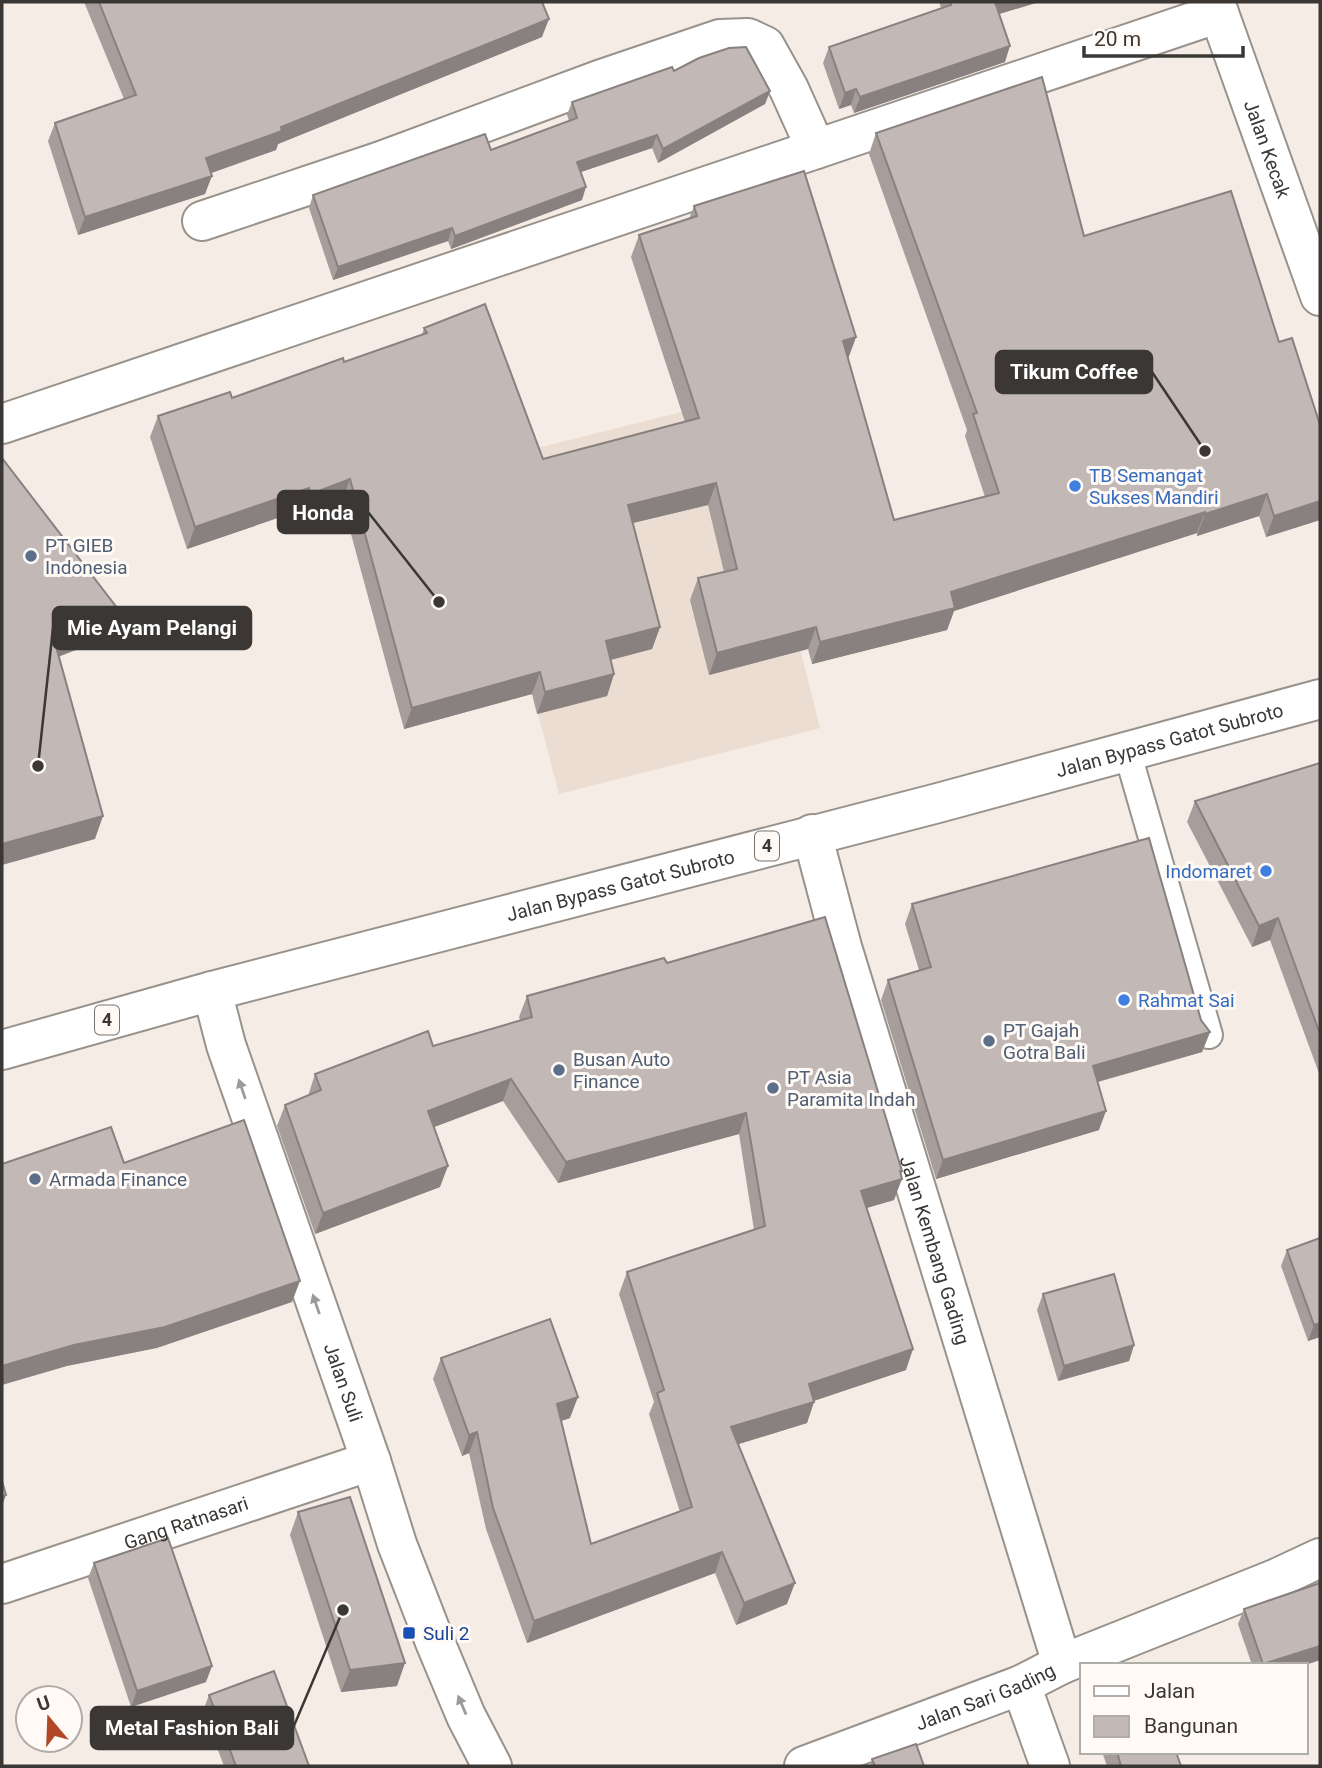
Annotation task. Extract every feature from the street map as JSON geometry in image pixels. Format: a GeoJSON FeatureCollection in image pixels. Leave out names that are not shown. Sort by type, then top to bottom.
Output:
{"type":"FeatureCollection","features":[{"type":"Feature","properties":{"kind":"main road"},"geometry":{"type":"LineString","coordinates":[[2,424],[816,149],[1217,8]]}},
{"type":"Feature","properties":{"kind":"main road","name":"Jalan Kecak"},"geometry":{"type":"LineString","coordinates":[[1217,8],[1320,296]]}},
{"type":"Feature","properties":{"kind":"main road"},"geometry":{"type":"LineString","coordinates":[[202,221],[381,161],[599,80],[720,39],[748,38],[765,46],[789,89],[816,149]]}},
{"type":"Feature","properties":{"kind":"main road","name":"Jalan Bypass Gatot Subroto"},"geometry":{"type":"LineString","coordinates":[[2,1050],[212,991],[938,803],[1320,699]]}},
{"type":"Feature","properties":{"kind":"main road","name":"Jalan Kembang Gading"},"geometry":{"type":"LineString","coordinates":[[812,834],[842,947],[1062,1664]]}},
{"type":"Feature","properties":{"kind":"main road","name":"Jalan Suli"},"geometry":{"type":"LineString","coordinates":[[212,991],[226,1045],[371,1461],[397,1544],[466,1716],[492,1766]]}},
{"type":"Feature","properties":{"kind":"main road","name":"Gang Ratnasari"},"geometry":{"type":"LineString","coordinates":[[2,1584],[371,1461]]}},
{"type":"Feature","properties":{"kind":"main road","name":"Jalan Sari Gading"},"geometry":{"type":"LineString","coordinates":[[823,1764],[1021,1685],[1062,1664],[1275,1579],[1320,1558]]}},
{"type":"Feature","properties":{"kind":"main road"},"geometry":{"type":"LineString","coordinates":[[1021,1685],[1050,1766]]}},
{"type":"Feature","properties":{"kind":"lane"},"geometry":{"type":"LineString","coordinates":[[1127,751],[1209,1035]]}},
{"type":"Feature","properties":{"kind":"shaded area"},"geometry":{"type":"Polygon","coordinates":[[[737,398],[820,728],[559,794],[473,464],[737,398]]]}},
{"type":"Feature","properties":{"kind":"building"},"geometry":{"type":"Polygon","coordinates":[[[99,2],[542,2],[549,19],[281,127],[282,131],[206,158],[212,176],[85,217],[55,123],[136,95],[99,2]]]}},
{"type":"Feature","properties":{"kind":"building"},"geometry":{"type":"Polygon","coordinates":[[[950,2],[995,2],[1010,46],[860,97],[856,89],[845,93],[829,47],[951,5],[950,2]]]}},
{"type":"Feature","properties":{"kind":"building"},"geometry":{"type":"Polygon","coordinates":[[[746,47],[770,91],[663,149],[657,135],[577,162],[586,187],[455,236],[452,228],[338,267],[313,195],[485,134],[491,150],[577,118],[572,102],[672,67],[674,71],[699,58],[729,48],[746,47]]]}},
{"type":"Feature","properties":{"kind":"building"},"geometry":{"type":"Polygon","coordinates":[[[1042,77],[1084,236],[1231,191],[1279,342],[1292,338],[1320,425],[1320,501],[1274,516],[1267,494],[951,592],[955,608],[820,642],[816,627],[717,653],[698,578],[737,569],[716,483],[628,505],[660,627],[606,641],[614,674],[545,692],[540,672],[412,708],[350,479],[311,494],[309,488],[195,527],[158,416],[230,392],[232,398],[343,358],[344,362],[427,333],[424,328],[485,304],[543,459],[699,418],[639,235],[697,216],[694,206],[804,171],[856,337],[843,341],[894,520],[999,493],[973,414],[977,413],[876,133],[1042,77]]]}},
{"type":"Feature","properties":{"kind":"building"},"geometry":{"type":"Polygon","coordinates":[[[2,458],[121,613],[54,639],[103,816],[2,844],[2,458]]]}},
{"type":"Feature","properties":{"kind":"building","name":"Indomaret"},"geometry":{"type":"Polygon","coordinates":[[[1320,763],[1320,1034],[1278,918],[1259,926],[1195,801],[1320,763]]]}},
{"type":"Feature","properties":{"kind":"building"},"geometry":{"type":"Polygon","coordinates":[[[1149,838],[1201,1020],[1210,1032],[1093,1066],[1106,1111],[943,1160],[888,980],[931,967],[912,904],[1149,838]]]}},
{"type":"Feature","properties":{"kind":"building"},"geometry":{"type":"Polygon","coordinates":[[[825,917],[902,1171],[902,1179],[861,1191],[913,1349],[809,1384],[814,1402],[731,1427],[795,1583],[744,1603],[722,1552],[534,1621],[493,1508],[477,1432],[469,1435],[441,1358],[550,1319],[578,1397],[557,1404],[591,1544],[692,1507],[657,1393],[664,1390],[627,1272],[765,1226],[746,1113],[566,1162],[511,1079],[428,1111],[448,1166],[323,1213],[285,1105],[321,1090],[315,1074],[428,1031],[433,1046],[532,1017],[527,996],[664,958],[667,963],[825,917]]]}},
{"type":"Feature","properties":{"kind":"building"},"geometry":{"type":"Polygon","coordinates":[[[244,1120],[300,1281],[165,1327],[74,1345],[2,1366],[2,1164],[111,1127],[124,1163],[244,1120]]]}},
{"type":"Feature","properties":{"kind":"building"},"geometry":{"type":"Polygon","coordinates":[[[1320,1238],[1320,1323],[1314,1325],[1287,1250],[1320,1238]]]}},
{"type":"Feature","properties":{"kind":"building"},"geometry":{"type":"Polygon","coordinates":[[[1114,1274],[1134,1345],[1064,1366],[1043,1294],[1114,1274]]]}},
{"type":"Feature","properties":{"kind":"building"},"geometry":{"type":"Polygon","coordinates":[[[350,1497],[405,1663],[350,1670],[298,1512],[350,1497]]]}},
{"type":"Feature","properties":{"kind":"building"},"geometry":{"type":"Polygon","coordinates":[[[168,1538],[212,1666],[137,1691],[94,1563],[168,1538]]]}},
{"type":"Feature","properties":{"kind":"building"},"geometry":{"type":"Polygon","coordinates":[[[1320,1583],[1320,1646],[1263,1663],[1244,1609],[1320,1583]]]}},
{"type":"Feature","properties":{"kind":"building"},"geometry":{"type":"Polygon","coordinates":[[[274,1671],[309,1766],[236,1766],[209,1695],[274,1671]]]}},
{"type":"Feature","properties":{"kind":"building"},"geometry":{"type":"Polygon","coordinates":[[[916,1744],[924,1766],[875,1766],[872,1759],[916,1744]]]}},
{"type":"Feature","properties":{"kind":"building"},"geometry":{"type":"Polygon","coordinates":[[[1118,1754],[1177,1754],[1181,1766],[1121,1766],[1118,1754]]]}},
{"type":"Feature","properties":{"kind":"place","name":"Tikum Coffee"},"geometry":{"type":"Point","coordinates":[1205,451]}},
{"type":"Feature","properties":{"kind":"place","name":"TB Semangat Sukses Mandiri"},"geometry":{"type":"Point","coordinates":[1075,486]}},
{"type":"Feature","properties":{"kind":"place","name":"PT GIEB Indonesia"},"geometry":{"type":"Point","coordinates":[31,556]}},
{"type":"Feature","properties":{"kind":"place","name":"Honda"},"geometry":{"type":"Point","coordinates":[439,602]}},
{"type":"Feature","properties":{"kind":"place","name":"Mie Ayam Pelangi"},"geometry":{"type":"Point","coordinates":[38,766]}},
{"type":"Feature","properties":{"kind":"place","name":"Indomaret"},"geometry":{"type":"Point","coordinates":[1266,871]}},
{"type":"Feature","properties":{"kind":"place","name":"Rahmat Sai"},"geometry":{"type":"Point","coordinates":[1124,1000]}},
{"type":"Feature","properties":{"kind":"place","name":"PT Gajah Gotra Bali"},"geometry":{"type":"Point","coordinates":[989,1041]}},
{"type":"Feature","properties":{"kind":"place","name":"Busan Auto Finance"},"geometry":{"type":"Point","coordinates":[559,1070]}},
{"type":"Feature","properties":{"kind":"place","name":"PT Asia Paramita Indah"},"geometry":{"type":"Point","coordinates":[773,1088]}},
{"type":"Feature","properties":{"kind":"place","name":"Armada Finance"},"geometry":{"type":"Point","coordinates":[35,1179]}},
{"type":"Feature","properties":{"kind":"place","name":"Metal Fashion Bali"},"geometry":{"type":"Point","coordinates":[343,1610]}},
{"type":"Feature","properties":{"kind":"place","name":"Suli 2"},"geometry":{"type":"Point","coordinates":[409,1633]}}]}
